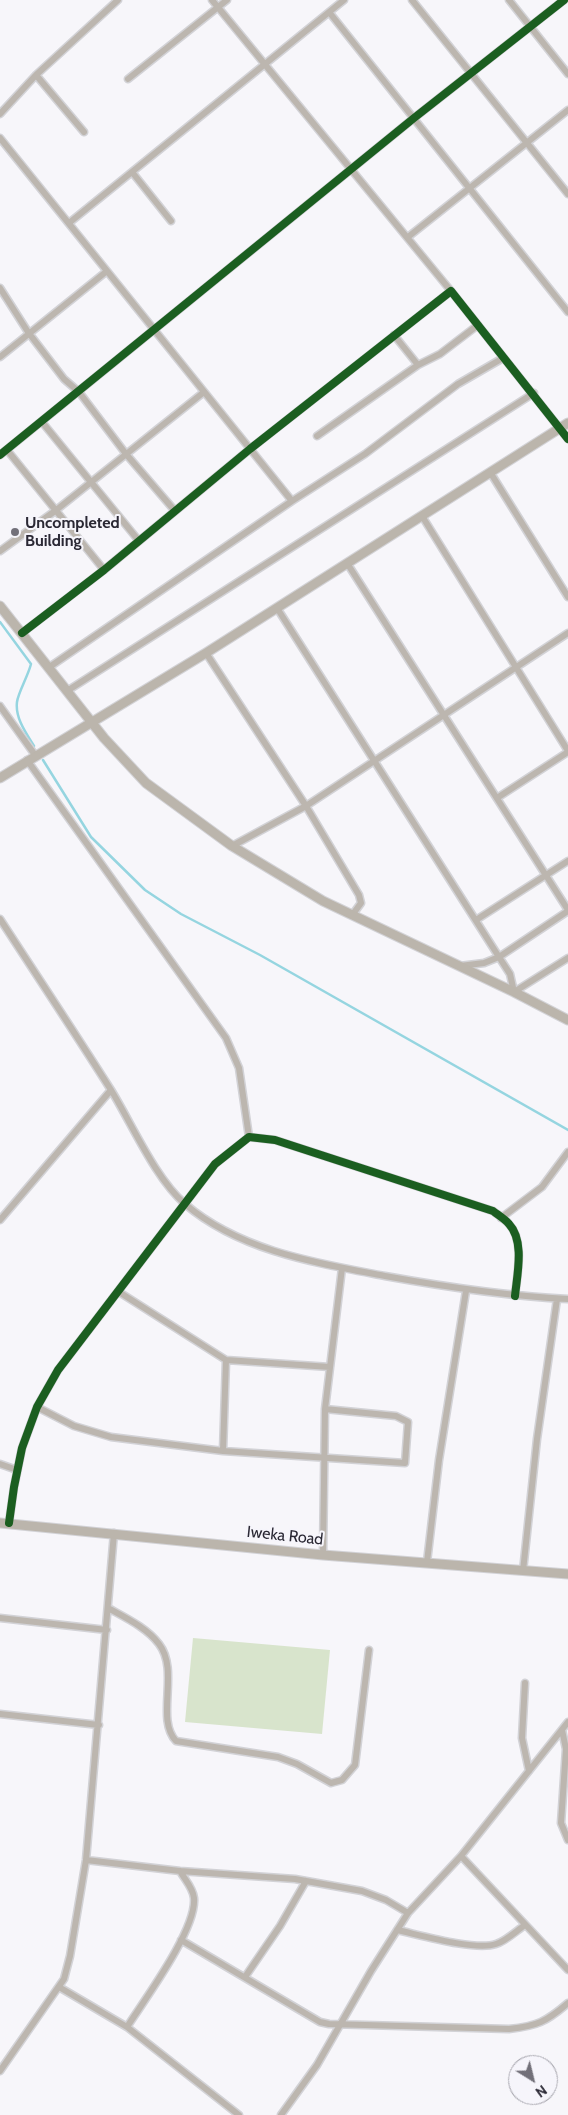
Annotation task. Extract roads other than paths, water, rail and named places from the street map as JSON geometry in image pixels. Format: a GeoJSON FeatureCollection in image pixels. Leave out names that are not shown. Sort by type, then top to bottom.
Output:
{"type":"FeatureCollection","features":[{"type":"Feature","properties":{"kind":"street"},"geometry":{"type":"LineString","coordinates":[[0,114],[36,75],[118,0]]}},
{"type":"Feature","properties":{"kind":"street"},"geometry":{"type":"LineString","coordinates":[[212,0],[408,237],[503,358],[564,425],[568,439]]}},
{"type":"Feature","properties":{"kind":"street"},"geometry":{"type":"LineString","coordinates":[[128,79],[228,0]]}},
{"type":"Feature","properties":{"kind":"street"},"geometry":{"type":"LineString","coordinates":[[69,222],[344,0]]}},
{"type":"Feature","properties":{"kind":"street"},"geometry":{"type":"LineString","coordinates":[[412,0],[568,194]]}},
{"type":"Feature","properties":{"kind":"street"},"geometry":{"type":"LineString","coordinates":[[509,0],[568,74]]}},
{"type":"Feature","properties":{"kind":"street"},"geometry":{"type":"LineString","coordinates":[[0,455],[156,330],[414,118],[564,0]]}},
{"type":"Feature","properties":{"kind":"street"},"geometry":{"type":"LineString","coordinates":[[329,12],[568,312]]}},
{"type":"Feature","properties":{"kind":"street"},"geometry":{"type":"LineString","coordinates":[[36,75],[84,132]]}},
{"type":"Feature","properties":{"kind":"street"},"geometry":{"type":"LineString","coordinates":[[408,237],[568,110]]}},
{"type":"Feature","properties":{"kind":"street"},"geometry":{"type":"LineString","coordinates":[[0,138],[292,501]]}},
{"type":"Feature","properties":{"kind":"street"},"geometry":{"type":"LineString","coordinates":[[132,172],[171,221]]}},
{"type":"Feature","properties":{"kind":"street"},"geometry":{"type":"LineString","coordinates":[[0,356],[107,271]]}},
{"type":"Feature","properties":{"kind":"street"},"geometry":{"type":"LineString","coordinates":[[0,288],[28,332],[64,379],[79,392],[126,454],[174,511]]}},
{"type":"Feature","properties":{"kind":"street"},"geometry":{"type":"LineString","coordinates":[[22,633],[104,570],[250,449],[394,334],[451,291]]}},
{"type":"Feature","properties":{"kind":"street"},"geometry":{"type":"LineString","coordinates":[[317,436],[418,365],[440,354],[478,325]]}},
{"type":"Feature","properties":{"kind":"street"},"geometry":{"type":"LineString","coordinates":[[394,334],[418,365]]}},
{"type":"Feature","properties":{"kind":"street"},"geometry":{"type":"LineString","coordinates":[[48,668],[292,501],[365,454],[458,384],[488,369],[503,358]]}},
{"type":"Feature","properties":{"kind":"street"},"geometry":{"type":"LineString","coordinates":[[0,551],[55,511],[204,392]]}},
{"type":"Feature","properties":{"kind":"street"},"geometry":{"type":"LineString","coordinates":[[67,691],[534,393]]}},
{"type":"Feature","properties":{"kind":"street"},"geometry":{"type":"LineString","coordinates":[[42,422],[139,541]]}},
{"type":"Feature","properties":{"kind":"street"},"geometry":{"type":"LineString","coordinates":[[0,778],[206,653],[564,425]]}},
{"type":"Feature","properties":{"kind":"street"},"geometry":{"type":"LineString","coordinates":[[7,450],[104,570]]}},
{"type":"Feature","properties":{"kind":"street"},"geometry":{"type":"LineString","coordinates":[[490,472],[568,597]]}},
{"type":"Feature","properties":{"kind":"street"},"geometry":{"type":"LineString","coordinates":[[422,516],[514,667],[568,751],[497,798]]}},
{"type":"Feature","properties":{"kind":"street"},"geometry":{"type":"LineString","coordinates":[[347,563],[568,911],[499,957],[484,963],[459,966]]}},
{"type":"Feature","properties":{"kind":"street"},"geometry":{"type":"LineString","coordinates":[[0,606],[91,722],[146,782],[232,846],[323,900],[568,1020]]}},
{"type":"Feature","properties":{"kind":"street"},"geometry":{"type":"LineString","coordinates":[[277,608],[510,974],[514,992]]}},
{"type":"Feature","properties":{"kind":"street"},"geometry":{"type":"LineString","coordinates":[[232,846],[306,806],[568,633]]}},
{"type":"Feature","properties":{"kind":"street"},"geometry":{"type":"LineString","coordinates":[[206,653],[306,806],[359,895],[361,903],[353,914]]}},
{"type":"Feature","properties":{"kind":"street"},"geometry":{"type":"LineString","coordinates":[[0,706],[31,758],[226,1038],[239,1068],[249,1137]]}},
{"type":"Feature","properties":{"kind":"street"},"geometry":{"type":"LineString","coordinates":[[476,920],[568,861]]}},
{"type":"Feature","properties":{"kind":"street"},"geometry":{"type":"LineString","coordinates":[[0,919],[111,1090],[165,1180],[185,1203],[214,1224],[247,1241],[310,1262],[466,1291],[568,1299]]}},
{"type":"Feature","properties":{"kind":"street"},"geometry":{"type":"LineString","coordinates":[[514,992],[568,958]]}},
{"type":"Feature","properties":{"kind":"street"},"geometry":{"type":"LineString","coordinates":[[0,1220],[111,1090]]}},
{"type":"Feature","properties":{"kind":"street"},"geometry":{"type":"LineString","coordinates":[[5,1523],[17,1470],[37,1408],[58,1370],[215,1164],[249,1137],[275,1140],[493,1211],[510,1224],[516,1240],[518,1256],[515,1296]]}},
{"type":"Feature","properties":{"kind":"street"},"geometry":{"type":"LineString","coordinates":[[501,1218],[542,1187],[568,1152]]}},
{"type":"Feature","properties":{"kind":"street"},"geometry":{"type":"LineString","coordinates":[[322,1556],[325,1409],[342,1268]]}},
{"type":"Feature","properties":{"kind":"street"},"geometry":{"type":"LineString","coordinates":[[427,1562],[439,1460],[466,1291]]}},
{"type":"Feature","properties":{"kind":"street"},"geometry":{"type":"LineString","coordinates":[[119,1292],[226,1360],[330,1367]]}},
{"type":"Feature","properties":{"kind":"street"},"geometry":{"type":"LineString","coordinates":[[523,1571],[537,1439],[557,1299]]}},
{"type":"Feature","properties":{"kind":"street"},"geometry":{"type":"LineString","coordinates":[[223,1451],[226,1360]]}},
{"type":"Feature","properties":{"kind":"street"},"geometry":{"type":"LineString","coordinates":[[37,1408],[74,1426],[111,1437],[223,1451],[405,1463],[408,1422],[396,1416],[325,1409]]}},
{"type":"Feature","properties":{"kind":"street"},"geometry":{"type":"LineString","coordinates":[[0,1464],[17,1470]]}},
{"type":"Feature","properties":{"kind":"street","name":"Iweka Road"},"geometry":{"type":"LineString","coordinates":[[5,1523],[322,1556],[427,1562],[568,1574]]}},
{"type":"Feature","properties":{"kind":"street"},"geometry":{"type":"LineString","coordinates":[[1,2069],[60,1986],[70,1956],[86,1860],[114,1533]]}},
{"type":"Feature","properties":{"kind":"street"},"geometry":{"type":"LineString","coordinates":[[108,1608],[138,1625],[163,1650],[166,1659],[169,1688],[168,1728],[176,1742],[278,1757],[298,1764],[331,1783],[342,1780],[355,1766],[369,1650]]}},
{"type":"Feature","properties":{"kind":"street"},"geometry":{"type":"LineString","coordinates":[[0,1618],[107,1630]]}},
{"type":"Feature","properties":{"kind":"street"},"geometry":{"type":"LineString","coordinates":[[525,1683],[522,1738],[529,1771]]}},
{"type":"Feature","properties":{"kind":"street"},"geometry":{"type":"LineString","coordinates":[[1,1716],[99,1725]]}},
{"type":"Feature","properties":{"kind":"street"},"geometry":{"type":"LineString","coordinates":[[281,2115],[316,2065],[339,2024],[408,1913],[461,1856],[568,1722]]}},
{"type":"Feature","properties":{"kind":"street"},"geometry":{"type":"LineString","coordinates":[[562,1730],[566,1749],[562,1824],[568,1840]]}},
{"type":"Feature","properties":{"kind":"street"},"geometry":{"type":"LineString","coordinates":[[461,1856],[568,1970]]}},
{"type":"Feature","properties":{"kind":"street"},"geometry":{"type":"LineString","coordinates":[[86,1860],[180,1871],[306,1881],[362,1891],[386,1900],[408,1913]]}},
{"type":"Feature","properties":{"kind":"street"},"geometry":{"type":"LineString","coordinates":[[128,2026],[182,1940],[191,1918],[194,1900],[192,1890],[180,1871]]}},
{"type":"Feature","properties":{"kind":"street"},"geometry":{"type":"LineString","coordinates":[[245,1977],[280,1926],[306,1881]]}},
{"type":"Feature","properties":{"kind":"street"},"geometry":{"type":"LineString","coordinates":[[397,1930],[461,1943],[490,1946],[498,1943],[525,1925]]}},
{"type":"Feature","properties":{"kind":"street"},"geometry":{"type":"LineString","coordinates":[[182,1940],[320,2022],[509,2029],[534,2026],[553,2016],[568,2003]]}},
{"type":"Feature","properties":{"kind":"street"},"geometry":{"type":"LineString","coordinates":[[60,1986],[128,2026],[239,2115]]}},
{"type":"Feature","properties":{"kind":"waterway"},"geometry":{"type":"LineString","coordinates":[[0,622],[31,664],[18,698],[17,708],[22,725],[34,746]]}},
{"type":"Feature","properties":{"kind":"waterway"},"geometry":{"type":"LineString","coordinates":[[43,760],[91,837],[145,890],[181,914],[260,955],[568,1130]]}},
{"type":"Feature","properties":{"kind":"place","name":"Uncompleted Building"},"geometry":{"type":"Point","coordinates":[15,532]}}]}
